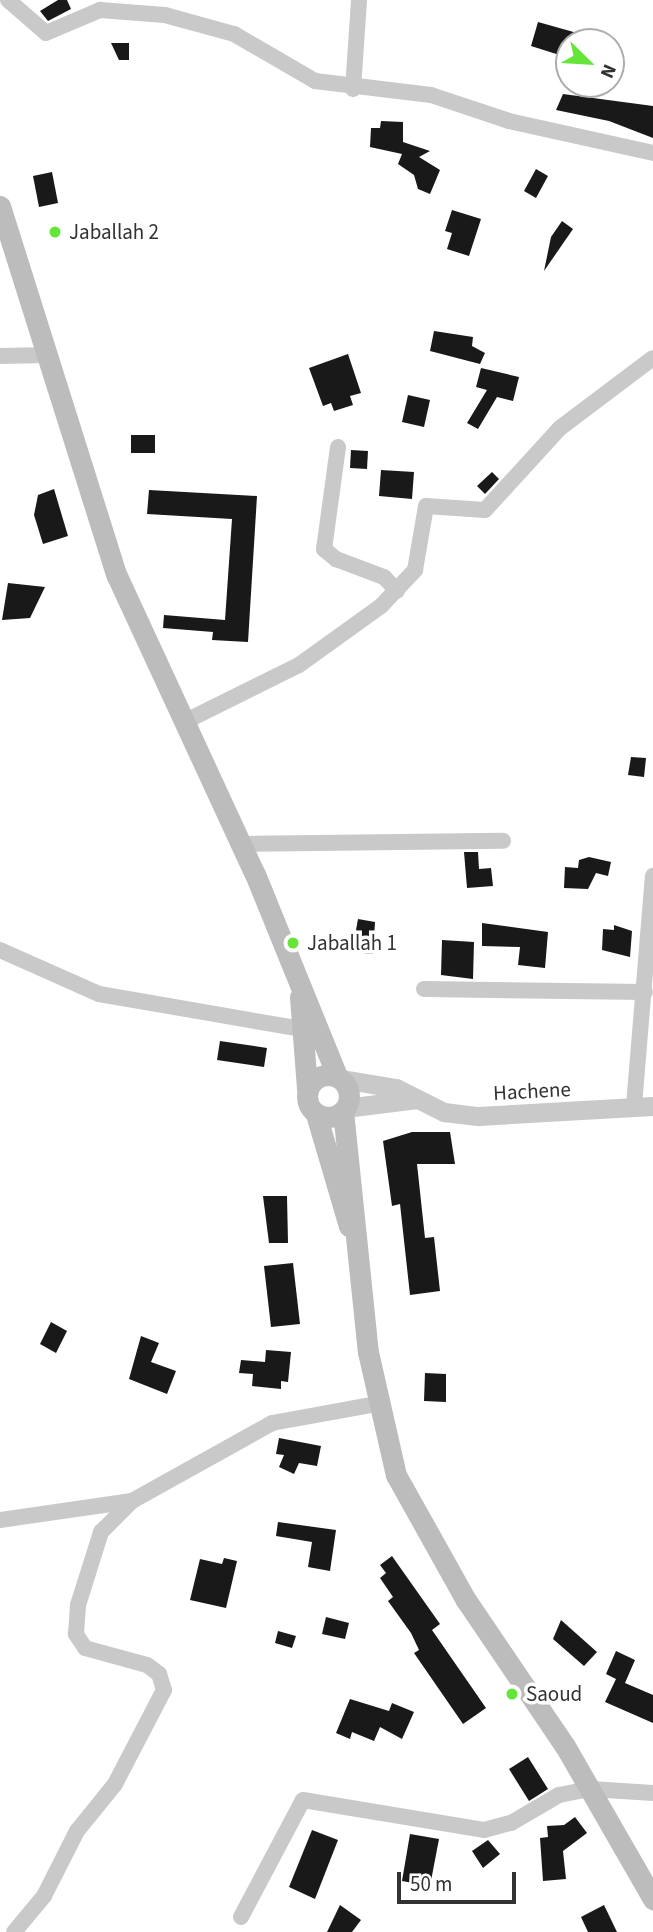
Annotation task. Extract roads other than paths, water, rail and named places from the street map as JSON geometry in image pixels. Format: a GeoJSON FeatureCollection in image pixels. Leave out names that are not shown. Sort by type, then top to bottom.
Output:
{"type":"FeatureCollection","features":[{"type":"Feature","properties":{"kind":"main road"},"geometry":{"type":"LineString","coordinates":[[0,206],[117,576],[242,844],[300,991],[309,1030],[307,1103],[316,1114],[355,1245]]}},
{"type":"Feature","properties":{"kind":"main road"},"geometry":{"type":"LineString","coordinates":[[309,1030],[349,1093],[344,1110],[355,1245],[377,1404],[396,1475],[422,1528],[591,1789],[653,1899]]}},
{"type":"Feature","properties":{"kind":"main road"},"geometry":{"type":"LineString","coordinates":[[307,1089],[316,1078],[339,1078]]}},
{"type":"Feature","properties":{"kind":"main road"},"geometry":{"type":"LineString","coordinates":[[316,1114],[325,1117],[344,1110]]}},
{"type":"Feature","properties":{"kind":"street"},"geometry":{"type":"LineString","coordinates":[[8,0],[46,33],[100,10],[122,8],[215,26],[315,81],[352,89],[431,95],[509,121],[653,153]]}},
{"type":"Feature","properties":{"kind":"street"},"geometry":{"type":"LineString","coordinates":[[352,89],[359,0]]}},
{"type":"Feature","properties":{"kind":"street"},"geometry":{"type":"LineString","coordinates":[[0,356],[48,355]]}},
{"type":"Feature","properties":{"kind":"street"},"geometry":{"type":"LineString","coordinates":[[184,722],[299,665],[397,591],[415,570],[426,506],[485,510],[560,428],[653,358]]}},
{"type":"Feature","properties":{"kind":"street"},"geometry":{"type":"LineString","coordinates":[[338,447],[324,549],[336,559],[384,577],[397,591]]}},
{"type":"Feature","properties":{"kind":"street"},"geometry":{"type":"LineString","coordinates":[[242,844],[503,841]]}},
{"type":"Feature","properties":{"kind":"street"},"geometry":{"type":"LineString","coordinates":[[644,1106],[645,992],[653,876]]}},
{"type":"Feature","properties":{"kind":"street"},"geometry":{"type":"LineString","coordinates":[[0,950],[99,994],[309,1030]]}},
{"type":"Feature","properties":{"kind":"street"},"geometry":{"type":"LineString","coordinates":[[424,989],[645,992]]}},
{"type":"Feature","properties":{"kind":"street","name":"Hachene"},"geometry":{"type":"LineString","coordinates":[[339,1078],[396,1088],[444,1112],[478,1116],[644,1106]]}},
{"type":"Feature","properties":{"kind":"street"},"geometry":{"type":"LineString","coordinates":[[344,1110],[417,1099]]}},
{"type":"Feature","properties":{"kind":"street"},"geometry":{"type":"LineString","coordinates":[[14,1932],[44,1896],[77,1831],[115,1784],[164,1690],[159,1674],[147,1665],[85,1648],[76,1634],[78,1605],[102,1532],[132,1502],[272,1423],[377,1404]]}},
{"type":"Feature","properties":{"kind":"street"},"geometry":{"type":"LineString","coordinates":[[0,1520],[132,1502]]}},
{"type":"Feature","properties":{"kind":"street"},"geometry":{"type":"LineString","coordinates":[[241,1917],[303,1800],[484,1830],[511,1823],[559,1795],[591,1789],[653,1793]]}},
{"type":"Feature","properties":{"kind":"place","name":"Jaballah 2"},"geometry":{"type":"Point","coordinates":[55,232]}},
{"type":"Feature","properties":{"kind":"place","name":"Jaballah 1"},"geometry":{"type":"Point","coordinates":[293,943]}},
{"type":"Feature","properties":{"kind":"place","name":"Saoud"},"geometry":{"type":"Point","coordinates":[512,1694]}}]}
